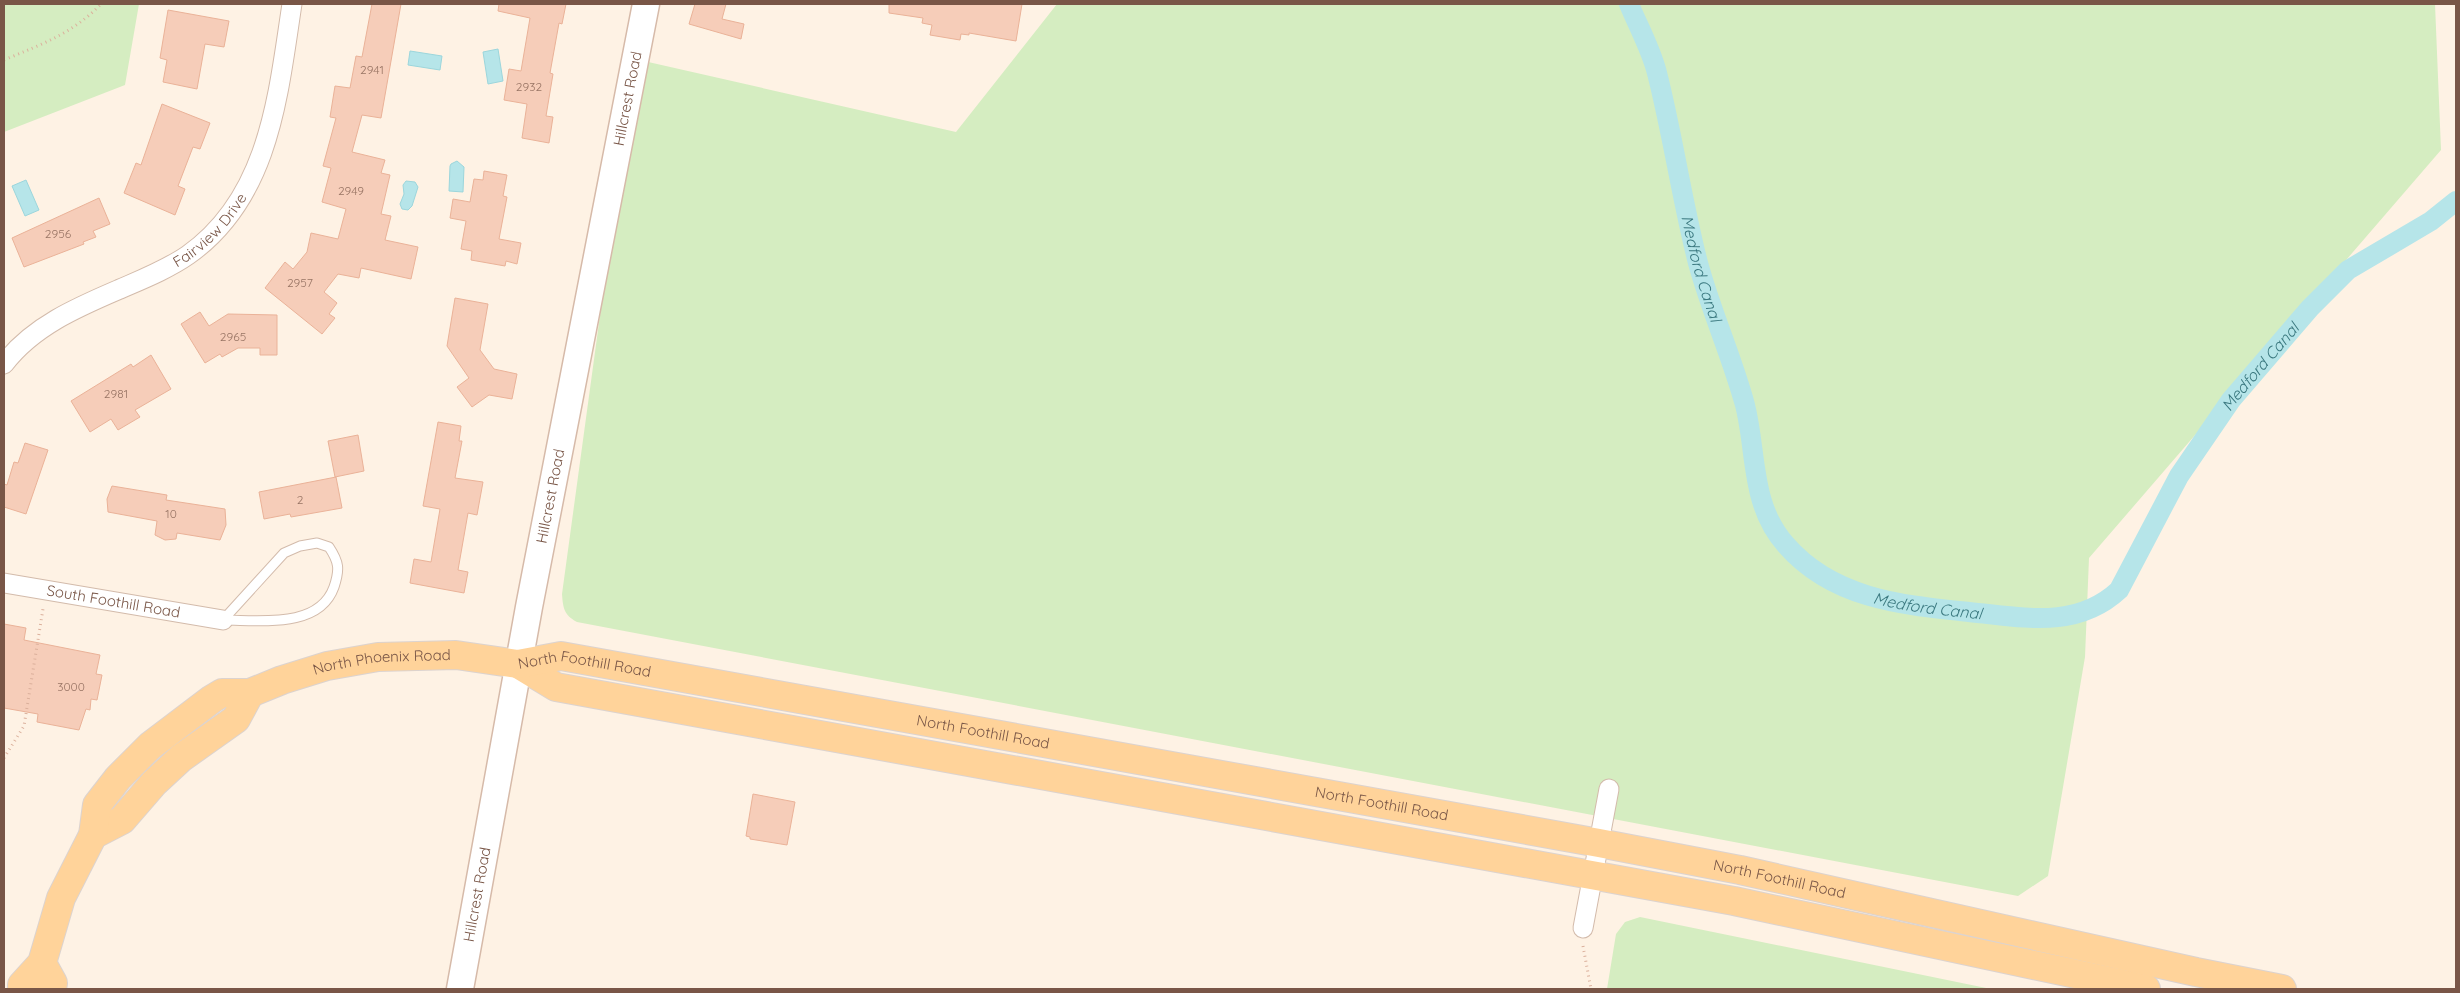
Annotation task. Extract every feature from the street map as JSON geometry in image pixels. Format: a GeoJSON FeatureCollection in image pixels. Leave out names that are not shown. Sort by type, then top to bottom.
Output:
{"type":"FeatureCollection","features":[{"type":"Feature","properties":{"kind":"main road","name":"North Phoenix Road"},"geometry":{"type":"LineString","coordinates":[[22,989],[22,985],[42,963],[61,898],[93,835],[97,805],[118,778],[150,746],[198,708],[222,693],[250,693],[282,680],[326,666],[378,656],[456,655],[518,664]]}},
{"type":"Feature","properties":{"kind":"main road","name":"North Foothill Road"},"geometry":{"type":"LineString","coordinates":[[518,664],[561,656],[1599,843],[1740,870],[2196,972],[2282,989]]}},
{"type":"Feature","properties":{"kind":"main road","name":"North Foothill Road"},"geometry":{"type":"LineString","coordinates":[[518,664],[556,687],[1593,874],[1744,903],[2146,989]]}},
{"type":"Feature","properties":{"kind":"main road"},"geometry":{"type":"LineString","coordinates":[[42,963],[53,983],[52,989]]}},
{"type":"Feature","properties":{"kind":"street","name":"Fairview Drive"},"geometry":{"type":"LineString","coordinates":[[4,364],[26,341],[72,310],[157,273],[187,256],[211,236],[234,210],[250,182],[266,145],[276,103],[292,4]]}},
{"type":"Feature","properties":{"kind":"street","name":"Hillcrest Road"},"geometry":{"type":"LineString","coordinates":[[460,989],[518,664],[646,4]]}},
{"type":"Feature","properties":{"kind":"street","name":"South Foothill Road"},"geometry":{"type":"LineString","coordinates":[[4,583],[223,620]]}},
{"type":"Feature","properties":{"kind":"street"},"geometry":{"type":"LineString","coordinates":[[1583,928],[1609,789]]}},
{"type":"Feature","properties":{"kind":"lane"},"geometry":{"type":"LineString","coordinates":[[317,543],[329,547],[338,560],[337,577],[330,599],[311,614],[271,620],[223,620],[284,553],[300,546],[317,543]]}},
{"type":"Feature","properties":{"kind":"path"},"geometry":{"type":"LineString","coordinates":[[4,60],[59,37],[84,22],[101,4]]}},
{"type":"Feature","properties":{"kind":"path"},"geometry":{"type":"LineString","coordinates":[[4,758],[24,726],[46,590]]}},
{"type":"Feature","properties":{"kind":"path"},"geometry":{"type":"LineString","coordinates":[[1583,928],[1582,950],[1590,989]]}},
{"type":"Feature","properties":{"kind":"green space"},"geometry":{"type":"Polygon","coordinates":[[[4,4],[139,4],[125,85],[4,132],[4,4]]]}},
{"type":"Feature","properties":{"kind":"green space"},"geometry":{"type":"Polygon","coordinates":[[[1057,4],[2435,4],[2441,150],[2089,558],[2085,657],[2048,876],[2018,896],[577,622],[569,617],[564,607],[562,594],[635,59],[956,132],[1057,4]]]}},
{"type":"Feature","properties":{"kind":"green space"},"geometry":{"type":"Polygon","coordinates":[[[1640,917],[1991,989],[1607,989],[1616,934],[1625,922],[1640,917]]]}},
{"type":"Feature","properties":{"kind":"water"},"geometry":{"type":"Polygon","coordinates":[[[498,49],[503,81],[488,84],[483,52],[498,49]]]}},
{"type":"Feature","properties":{"kind":"water"},"geometry":{"type":"Polygon","coordinates":[[[410,51],[442,56],[440,70],[408,65],[410,51]]]}},
{"type":"Feature","properties":{"kind":"water"},"geometry":{"type":"Polygon","coordinates":[[[457,161],[464,167],[463,192],[449,191],[450,166],[457,161]]]}},
{"type":"Feature","properties":{"kind":"water"},"geometry":{"type":"Polygon","coordinates":[[[26,180],[39,210],[25,216],[12,186],[26,180]]]}},
{"type":"Feature","properties":{"kind":"water"},"geometry":{"type":"Polygon","coordinates":[[[406,181],[415,182],[418,187],[412,206],[408,210],[402,209],[400,204],[404,194],[403,185],[406,181]]]}},
{"type":"Feature","properties":{"kind":"building"},"geometry":{"type":"Polygon","coordinates":[[[372,4],[401,4],[381,118],[362,115],[352,152],[385,160],[381,173],[390,175],[381,214],[391,216],[385,240],[418,247],[411,279],[361,268],[359,278],[338,274],[324,292],[337,303],[329,314],[335,318],[322,334],[265,288],[285,262],[293,269],[307,252],[311,233],[338,239],[346,209],[322,202],[331,168],[323,166],[336,118],[330,117],[335,86],[350,88],[356,56],[362,57],[372,4]]]}},
{"type":"Feature","properties":{"kind":"building"},"geometry":{"type":"Polygon","coordinates":[[[499,4],[566,4],[562,24],[559,23],[550,73],[553,74],[546,116],[553,117],[549,143],[522,138],[527,104],[504,100],[509,69],[521,71],[530,18],[498,11],[499,4]]]}},
{"type":"Feature","properties":{"kind":"building"},"geometry":{"type":"Polygon","coordinates":[[[695,4],[726,4],[722,19],[744,24],[741,39],[689,24],[695,4]]]}},
{"type":"Feature","properties":{"kind":"building"},"geometry":{"type":"Polygon","coordinates":[[[889,4],[1022,4],[1016,41],[969,33],[969,35],[961,34],[960,40],[930,35],[932,25],[922,23],[923,18],[889,13],[889,4]]]}},
{"type":"Feature","properties":{"kind":"building"},"geometry":{"type":"Polygon","coordinates":[[[168,10],[229,21],[224,47],[205,44],[197,89],[163,82],[167,60],[160,58],[168,10]]]}},
{"type":"Feature","properties":{"kind":"building"},"geometry":{"type":"Polygon","coordinates":[[[162,104],[210,123],[200,149],[193,147],[178,186],[185,189],[175,215],[124,193],[136,163],[141,165],[162,104]]]}},
{"type":"Feature","properties":{"kind":"building"},"geometry":{"type":"Polygon","coordinates":[[[484,171],[507,175],[503,196],[507,197],[499,239],[521,243],[517,264],[506,261],[505,266],[471,260],[472,251],[461,249],[466,221],[450,218],[453,199],[470,202],[474,179],[483,180],[484,171]]]}},
{"type":"Feature","properties":{"kind":"building"},"geometry":{"type":"Polygon","coordinates":[[[99,198],[110,224],[93,231],[96,237],[83,242],[84,244],[24,267],[12,238],[99,198]]]}},
{"type":"Feature","properties":{"kind":"building"},"geometry":{"type":"Polygon","coordinates":[[[455,298],[488,304],[480,350],[494,369],[517,374],[512,399],[489,395],[472,407],[457,387],[469,378],[447,346],[455,298]]]}},
{"type":"Feature","properties":{"kind":"building"},"geometry":{"type":"Polygon","coordinates":[[[200,312],[209,326],[228,314],[277,315],[277,355],[260,355],[260,348],[238,348],[222,357],[220,354],[205,363],[181,324],[200,312]]]}},
{"type":"Feature","properties":{"kind":"building"},"geometry":{"type":"Polygon","coordinates":[[[151,355],[171,389],[135,410],[140,417],[118,430],[111,419],[90,432],[71,401],[131,364],[133,367],[151,355]]]}},
{"type":"Feature","properties":{"kind":"building"},"geometry":{"type":"Polygon","coordinates":[[[438,422],[461,426],[459,441],[462,441],[455,478],[483,482],[477,515],[468,513],[458,570],[468,572],[464,593],[410,583],[414,559],[431,562],[440,509],[423,506],[438,422]]]}},
{"type":"Feature","properties":{"kind":"building"},"geometry":{"type":"Polygon","coordinates":[[[358,435],[364,471],[335,477],[328,441],[358,435]]]}},
{"type":"Feature","properties":{"kind":"building"},"geometry":{"type":"Polygon","coordinates":[[[25,443],[48,450],[26,514],[4,507],[4,484],[7,485],[14,462],[18,463],[25,443]]]}},
{"type":"Feature","properties":{"kind":"building"},"geometry":{"type":"Polygon","coordinates":[[[336,477],[342,508],[291,517],[290,514],[264,519],[259,492],[336,477]]]}},
{"type":"Feature","properties":{"kind":"building"},"geometry":{"type":"Polygon","coordinates":[[[112,486],[167,495],[166,500],[225,509],[226,525],[220,540],[177,533],[176,539],[165,540],[155,535],[157,521],[108,512],[107,499],[112,486]]]}},
{"type":"Feature","properties":{"kind":"building"},"geometry":{"type":"Polygon","coordinates":[[[4,624],[26,628],[24,640],[100,655],[96,674],[102,675],[97,700],[91,699],[90,710],[86,709],[79,730],[37,722],[38,714],[4,708],[4,624]]]}},
{"type":"Feature","properties":{"kind":"building"},"geometry":{"type":"Polygon","coordinates":[[[753,794],[795,802],[787,845],[750,839],[750,837],[746,836],[753,794]]]}},
{"type":"Feature","properties":{"kind":"waterway","name":"Medford Canal"},"geometry":{"type":"LineString","coordinates":[[1629,4],[1648,46],[1657,73],[1698,263],[1745,405],[1756,478],[1766,513],[1774,529],[1786,545],[1805,563],[1825,577],[1847,588],[1894,602],[2028,618],[2067,616],[2085,611],[2102,603],[2119,590],[2179,476],[2231,400],[2310,308],[2348,270],[2431,221],[2456,201]]}}]}
